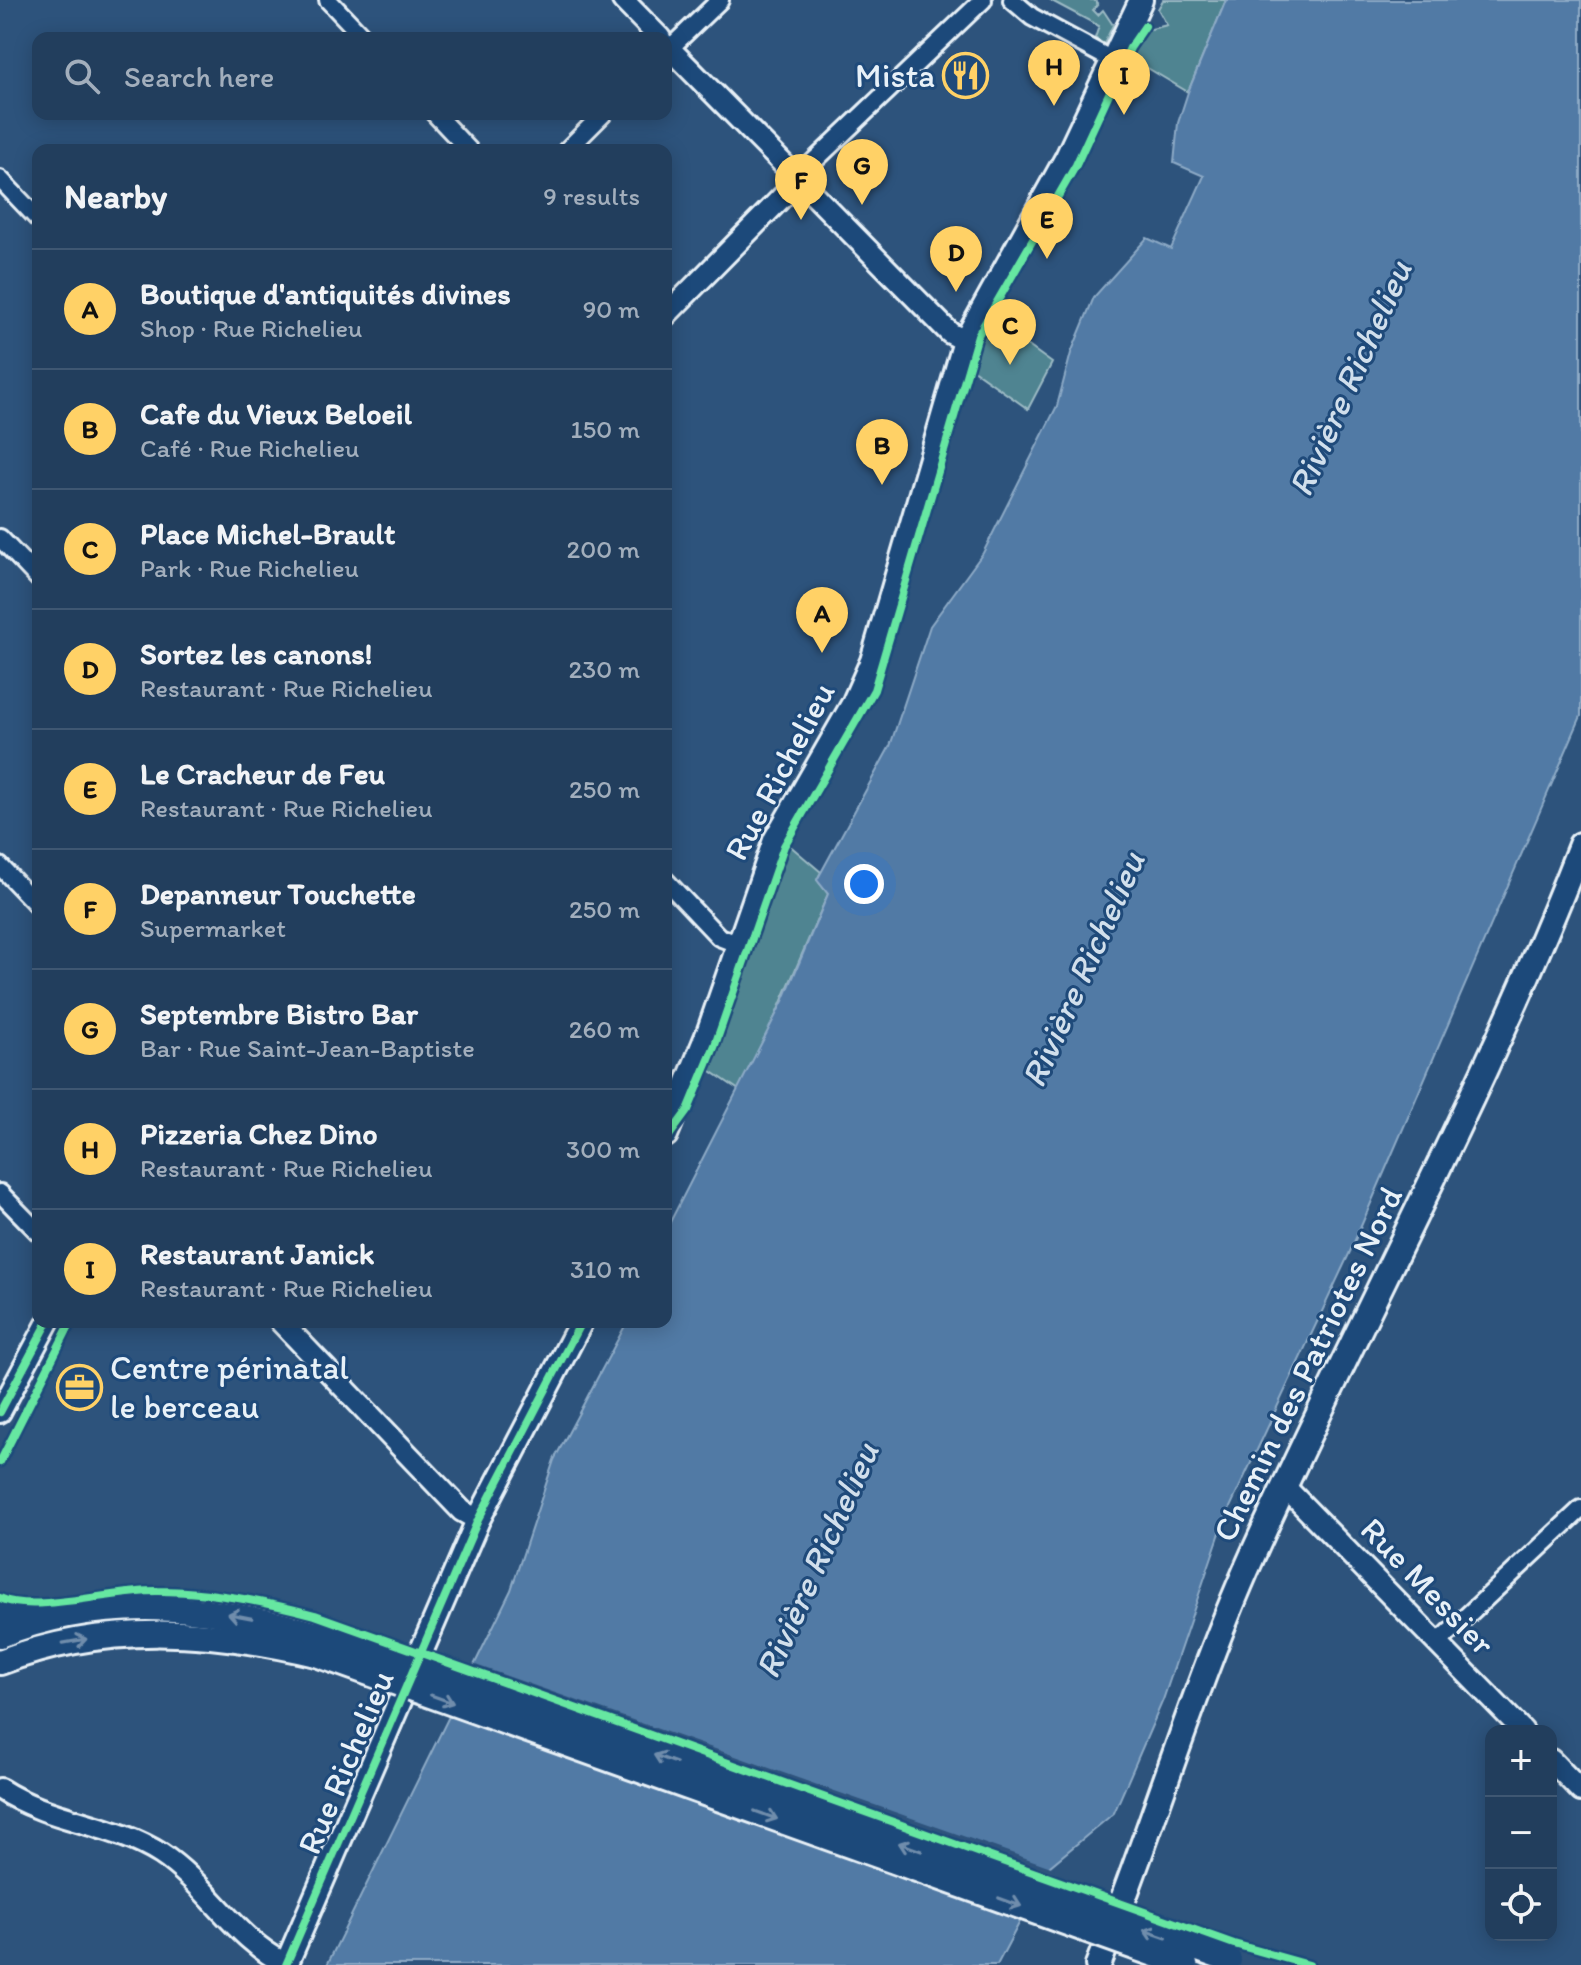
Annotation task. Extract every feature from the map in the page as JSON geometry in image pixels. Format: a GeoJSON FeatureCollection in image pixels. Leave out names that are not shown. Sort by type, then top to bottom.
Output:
{"type":"FeatureCollection","features":[{"type":"Feature","properties":{"kind":"main road","name":"Rue Richelieu"},"geometry":{"type":"LineString","coordinates":[[672,1120],[708,1033],[780,828],[853,704],[872,661],[965,341],[1067,157],[1141,0]]}},
{"type":"Feature","properties":{"kind":"main road","name":"Chemin des Patriotes Nord"},"geometry":{"type":"LineString","coordinates":[[1098,1965],[1231,1607],[1285,1487],[1508,1024],[1581,845]]}},
{"type":"Feature","properties":{"kind":"main road","name":"Rue Richelieu"},"geometry":{"type":"LineString","coordinates":[[286,1965],[478,1520],[578,1328]]}},
{"type":"Feature","properties":{"kind":"main road"},"geometry":{"type":"LineString","coordinates":[[0,1635],[43,1620],[121,1608],[176,1607],[258,1619],[316,1644],[1185,1965]]}},
{"type":"Feature","properties":{"kind":"main road"},"geometry":{"type":"LineString","coordinates":[[0,1612],[43,1620]]}},
{"type":"Feature","properties":{"kind":"main road"},"geometry":{"type":"LineString","coordinates":[[0,1662],[48,1646],[83,1639],[175,1632],[316,1644],[1237,1962]]}},
{"type":"Feature","properties":{"kind":"street"},"geometry":{"type":"LineString","coordinates":[[328,0],[358,32]]}},
{"type":"Feature","properties":{"kind":"street"},"geometry":{"type":"LineString","coordinates":[[623,0],[652,32]]}},
{"type":"Feature","properties":{"kind":"street"},"geometry":{"type":"LineString","coordinates":[[672,40],[720,0]]}},
{"type":"Feature","properties":{"kind":"street"},"geometry":{"type":"LineString","coordinates":[[672,309],[812,163],[983,0]]}},
{"type":"Feature","properties":{"kind":"street"},"geometry":{"type":"LineString","coordinates":[[1012,0],[1032,17],[1112,60]]}},
{"type":"Feature","properties":{"kind":"street"},"geometry":{"type":"LineString","coordinates":[[672,53],[950,333],[965,341]]}},
{"type":"Feature","properties":{"kind":"street"},"geometry":{"type":"LineString","coordinates":[[441,120],[463,144]]}},
{"type":"Feature","properties":{"kind":"street"},"geometry":{"type":"LineString","coordinates":[[573,144],[597,120]]}},
{"type":"Feature","properties":{"kind":"street"},"geometry":{"type":"LineString","coordinates":[[0,179],[32,213]]}},
{"type":"Feature","properties":{"kind":"street"},"geometry":{"type":"LineString","coordinates":[[0,538],[32,572]]}},
{"type":"Feature","properties":{"kind":"street"},"geometry":{"type":"LineString","coordinates":[[0,866],[32,900]]}},
{"type":"Feature","properties":{"kind":"street"},"geometry":{"type":"LineString","coordinates":[[672,887],[719,937],[737,944]]}},
{"type":"Feature","properties":{"kind":"street"},"geometry":{"type":"LineString","coordinates":[[0,1193],[32,1226]]}},
{"type":"Feature","properties":{"kind":"street"},"geometry":{"type":"LineString","coordinates":[[0,1412],[45,1328]]}},
{"type":"Feature","properties":{"kind":"street"},"geometry":{"type":"LineString","coordinates":[[287,1328],[462,1511],[478,1520]]}},
{"type":"Feature","properties":{"kind":"street","name":"Rue Messier"},"geometry":{"type":"LineString","coordinates":[[1285,1487],[1517,1725]]}},
{"type":"Feature","properties":{"kind":"street"},"geometry":{"type":"LineString","coordinates":[[1438,1643],[1581,1509]]}},
{"type":"Feature","properties":{"kind":"street"},"geometry":{"type":"LineString","coordinates":[[1557,1766],[1581,1791]]}},
{"type":"Feature","properties":{"kind":"street"},"geometry":{"type":"LineString","coordinates":[[0,1789],[38,1808],[154,1850],[176,1866],[258,1948],[286,1965]]}},
{"type":"Feature","properties":{"kind":"green space"},"geometry":{"type":"Polygon","coordinates":[[[1050,0],[1094,0],[1098,4],[1093,10],[1098,15],[1103,10],[1113,25],[1104,44],[1095,38],[1099,26],[1050,0]]]}},
{"type":"Feature","properties":{"kind":"green space"},"geometry":{"type":"Polygon","coordinates":[[[1163,0],[1226,0],[1188,92],[1129,57],[1143,31],[1167,25],[1158,9],[1163,0]]]}},
{"type":"Feature","properties":{"kind":"green space"},"geometry":{"type":"Polygon","coordinates":[[[991,319],[1052,363],[1028,409],[969,367],[978,341],[991,319]]]}},
{"type":"Feature","properties":{"kind":"green space"},"geometry":{"type":"Polygon","coordinates":[[[788,844],[821,872],[817,880],[828,894],[765,1040],[739,1090],[708,1069],[788,844]]]}},
{"type":"Feature","properties":{"kind":"water","name":"Rivière Richelieu"},"geometry":{"type":"Polygon","coordinates":[[[1226,0],[1581,0],[1581,716],[1349,1254],[1225,1518],[1163,1700],[1114,1813],[1049,1867],[997,1965],[327,1965],[511,1590],[554,1460],[624,1328],[672,1328],[672,1218],[784,999],[828,894],[817,880],[890,746],[930,626],[983,553],[1057,406],[1071,353],[1094,297],[1147,238],[1171,249],[1204,176],[1174,163],[1178,123],[1226,0]]]}},
{"type":"Feature","properties":{"kind":"pier"},"geometry":{"type":"Polygon","coordinates":[[[470,1663],[1054,1868],[1026,1919],[445,1713],[470,1663]]]}},
{"type":"Feature","properties":{"kind":"cycle path"},"geometry":{"type":"LineString","coordinates":[[672,1132],[688,1110],[715,1045],[784,846],[874,690],[978,335],[1076,165],[1130,48],[1145,26]]}},
{"type":"Feature","properties":{"kind":"cycle path"},"geometry":{"type":"LineString","coordinates":[[0,1412],[45,1328]]}},
{"type":"Feature","properties":{"kind":"cycle path"},"geometry":{"type":"LineString","coordinates":[[0,1462],[68,1328]]}},
{"type":"Feature","properties":{"kind":"cycle path"},"geometry":{"type":"LineString","coordinates":[[286,1965],[478,1520],[578,1328]]}},
{"type":"Feature","properties":{"kind":"cycle path"},"geometry":{"type":"LineString","coordinates":[[0,1598],[33,1604],[178,1591],[237,1598],[315,1615],[1234,1944],[1309,1965]]}},
{"type":"Feature","properties":{"kind":"place","name":"Mista"},"geometry":{"type":"Point","coordinates":[966,75]}},
{"type":"Feature","properties":{"kind":"place","name":"Pizzeria Chez Dino"},"geometry":{"type":"Point","coordinates":[1054,106]}},
{"type":"Feature","properties":{"kind":"place","name":"Restaurant Janick"},"geometry":{"type":"Point","coordinates":[1124,115]}},
{"type":"Feature","properties":{"kind":"place","name":"Septembre Bistro Bar"},"geometry":{"type":"Point","coordinates":[862,205]}},
{"type":"Feature","properties":{"kind":"place","name":"Depanneur Touchette"},"geometry":{"type":"Point","coordinates":[801,220]}},
{"type":"Feature","properties":{"kind":"place","name":"Le Cracheur de Feu"},"geometry":{"type":"Point","coordinates":[1047,259]}},
{"type":"Feature","properties":{"kind":"place","name":"Sortez les canons!"},"geometry":{"type":"Point","coordinates":[956,292]}},
{"type":"Feature","properties":{"kind":"place","name":"Place Michel-Brault"},"geometry":{"type":"Point","coordinates":[1010,365]}},
{"type":"Feature","properties":{"kind":"place","name":"Cafe du Vieux Beloeil"},"geometry":{"type":"Point","coordinates":[882,485]}},
{"type":"Feature","properties":{"kind":"place","name":"Boutique d'antiquités divines"},"geometry":{"type":"Point","coordinates":[822,653]}},
{"type":"Feature","properties":{"kind":"place","name":"Centre périnatal le berceau"},"geometry":{"type":"Point","coordinates":[79,1387]}}]}
